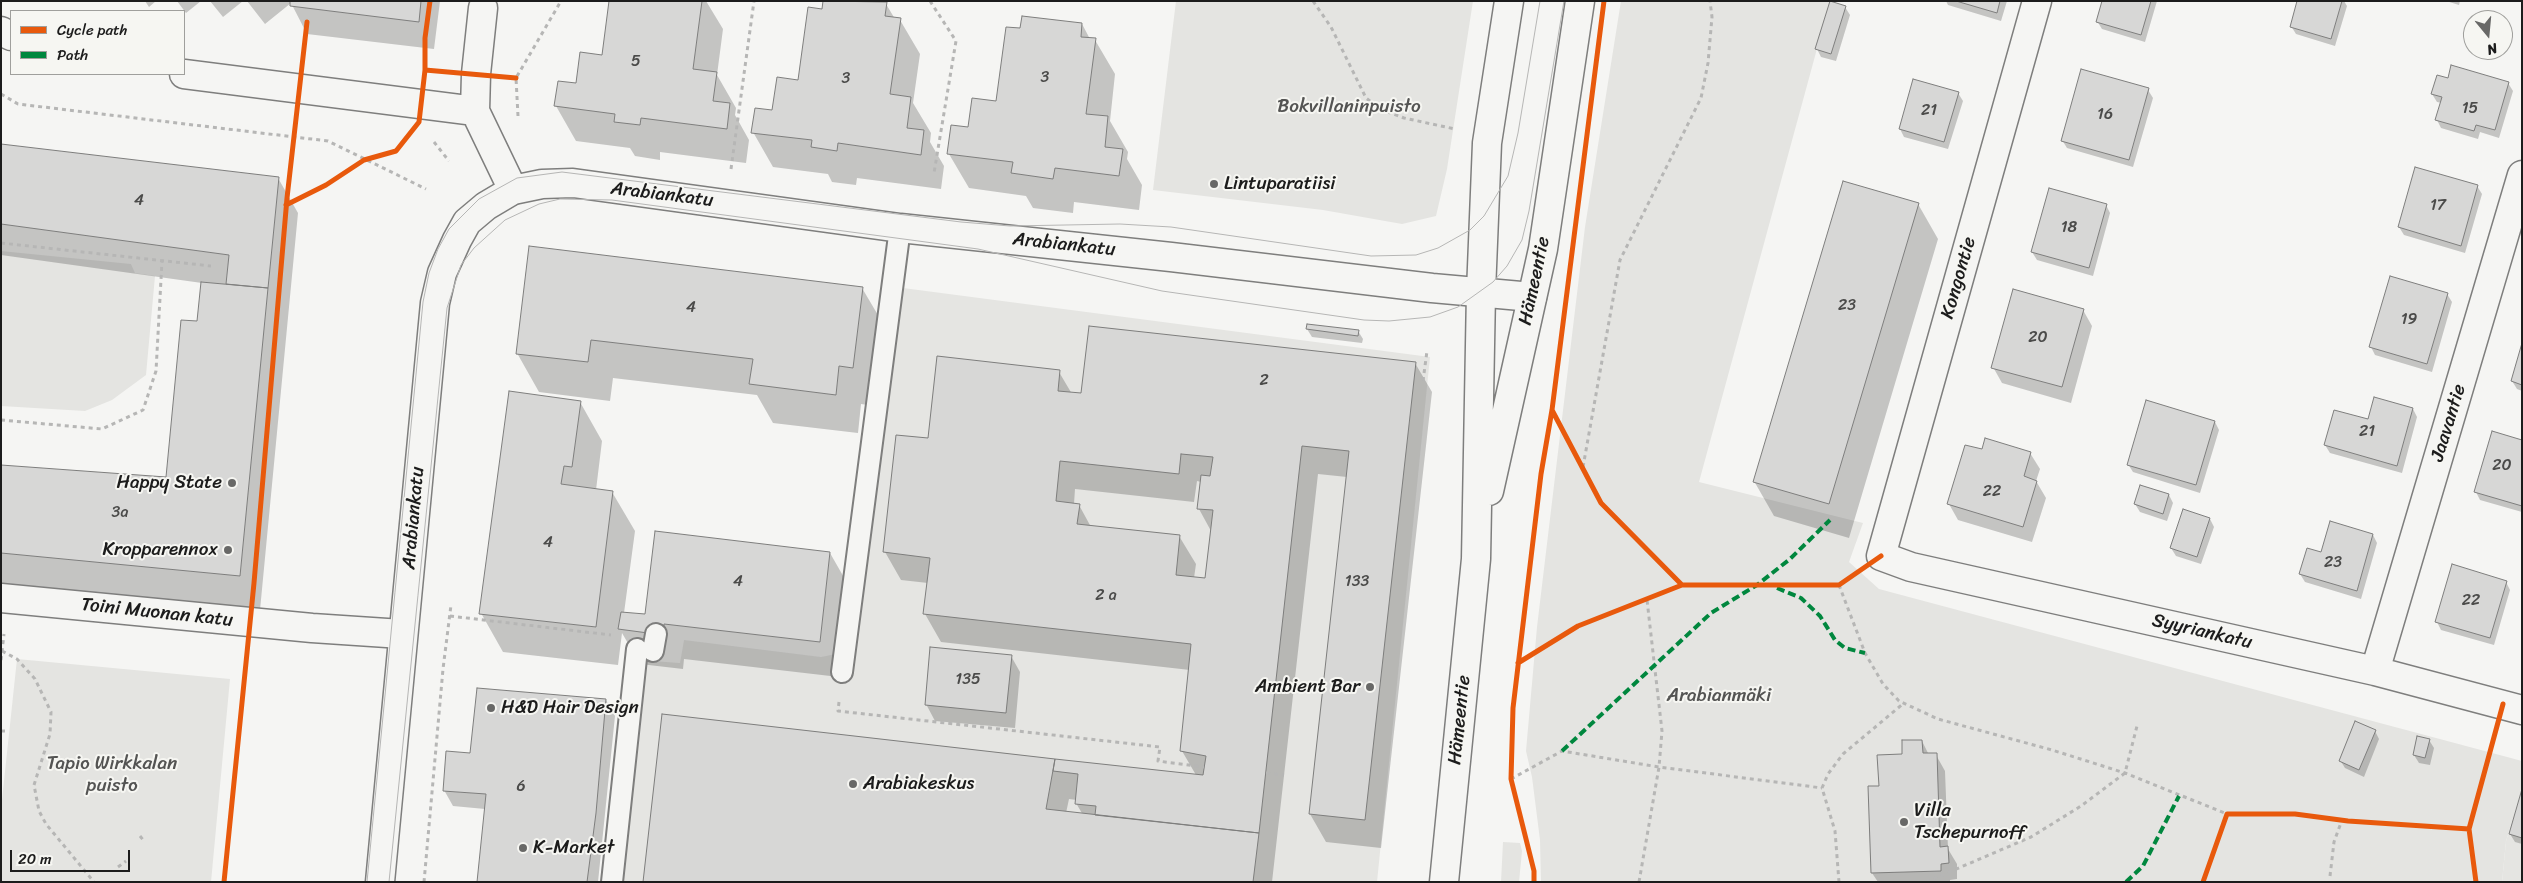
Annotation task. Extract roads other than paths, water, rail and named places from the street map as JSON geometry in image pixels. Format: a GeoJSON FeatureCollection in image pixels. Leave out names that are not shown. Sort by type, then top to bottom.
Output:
{"type":"FeatureCollection","features":[{"type":"Feature","properties":{"kind":"street","name":"Hämeentie"},"geometry":{"type":"LineString","coordinates":[[1444,882],[1476,559],[1481,292],[1487,142],[1509,1]]}},
{"type":"Feature","properties":{"kind":"street","name":"Hämeentie"},"geometry":{"type":"LineString","coordinates":[[1476,559],[1543,249],[1580,1]]}},
{"type":"Feature","properties":{"kind":"street","name":"Kongontie"},"geometry":{"type":"LineString","coordinates":[[1881,556],[2038,1]]}},
{"type":"Feature","properties":{"kind":"street"},"geometry":{"type":"LineString","coordinates":[[483,8],[476,74],[475,112],[512,190]]}},
{"type":"Feature","properties":{"kind":"street"},"geometry":{"type":"LineString","coordinates":[[185,74],[475,112]]}},
{"type":"Feature","properties":{"kind":"street","name":"Jaavantie"},"geometry":{"type":"LineString","coordinates":[[2375,671],[2522,175]]}},
{"type":"Feature","properties":{"kind":"street","name":"Arabiankatu"},"geometry":{"type":"LineString","coordinates":[[380,882],[402,634],[436,295],[442,272],[467,222],[486,206],[512,190],[542,184],[574,184],[900,228],[1532,297]]}},
{"type":"Feature","properties":{"kind":"street","name":"Syyriankatu"},"geometry":{"type":"LineString","coordinates":[[1881,556],[1910,567],[2375,671],[2522,710]]}},
{"type":"Feature","properties":{"kind":"street","name":"Toini Muonan katu"},"geometry":{"type":"LineString","coordinates":[[1,598],[312,628],[402,634]]}},
{"type":"Feature","properties":{"kind":"lane"},"geometry":{"type":"LineString","coordinates":[[842,672],[900,228]]}},
{"type":"Feature","properties":{"kind":"lane"},"geometry":{"type":"LineString","coordinates":[[612,882],[649,644]]}},
{"type":"Feature","properties":{"kind":"tram line"},"geometry":{"type":"LineString","coordinates":[[367,882],[423,302],[429,273],[438,249],[449,229],[479,199],[517,178],[562,172],[961,222],[1010,226],[1120,224],[1171,227],[1371,256],[1416,255],[1438,248],[1470,230],[1484,216],[1508,176],[1518,133],[1540,1]]}},
{"type":"Feature","properties":{"kind":"tram line"},"geometry":{"type":"LineString","coordinates":[[389,882],[447,308],[461,265],[474,248],[505,220],[539,204],[560,199],[612,200],[978,249],[1162,291],[1364,320],[1389,321],[1430,317],[1458,307],[1493,282],[1507,266],[1522,240],[1529,211],[1564,1]]}},
{"type":"Feature","properties":{"kind":"place","name":"Lintuparatiisi"},"geometry":{"type":"Point","coordinates":[1214,184]}},
{"type":"Feature","properties":{"kind":"place","name":"Happy State"},"geometry":{"type":"Point","coordinates":[232,483]}},
{"type":"Feature","properties":{"kind":"place","name":"Kropparennox"},"geometry":{"type":"Point","coordinates":[228,550]}},
{"type":"Feature","properties":{"kind":"place","name":"Ambient Bar"},"geometry":{"type":"Point","coordinates":[1370,687]}},
{"type":"Feature","properties":{"kind":"place","name":"H&D Hair Design"},"geometry":{"type":"Point","coordinates":[491,708]}},
{"type":"Feature","properties":{"kind":"place","name":"Arabiakeskus"},"geometry":{"type":"Point","coordinates":[853,784]}},
{"type":"Feature","properties":{"kind":"place","name":"Villa Tschepurnoff"},"geometry":{"type":"Point","coordinates":[1904,822]}},
{"type":"Feature","properties":{"kind":"place","name":"K-Market"},"geometry":{"type":"Point","coordinates":[523,848]}},
{"type":"Feature","properties":{"kind":"park label","name":"Bokvillaninpuisto"},"geometry":{"type":"Point","coordinates":[1349,107]}},
{"type":"Feature","properties":{"kind":"park label","name":"Arabianmäki"},"geometry":{"type":"Point","coordinates":[1719,696]}},
{"type":"Feature","properties":{"kind":"park label","name":"Tapio Wirkkalan puisto"},"geometry":{"type":"Point","coordinates":[112,775]}}]}
